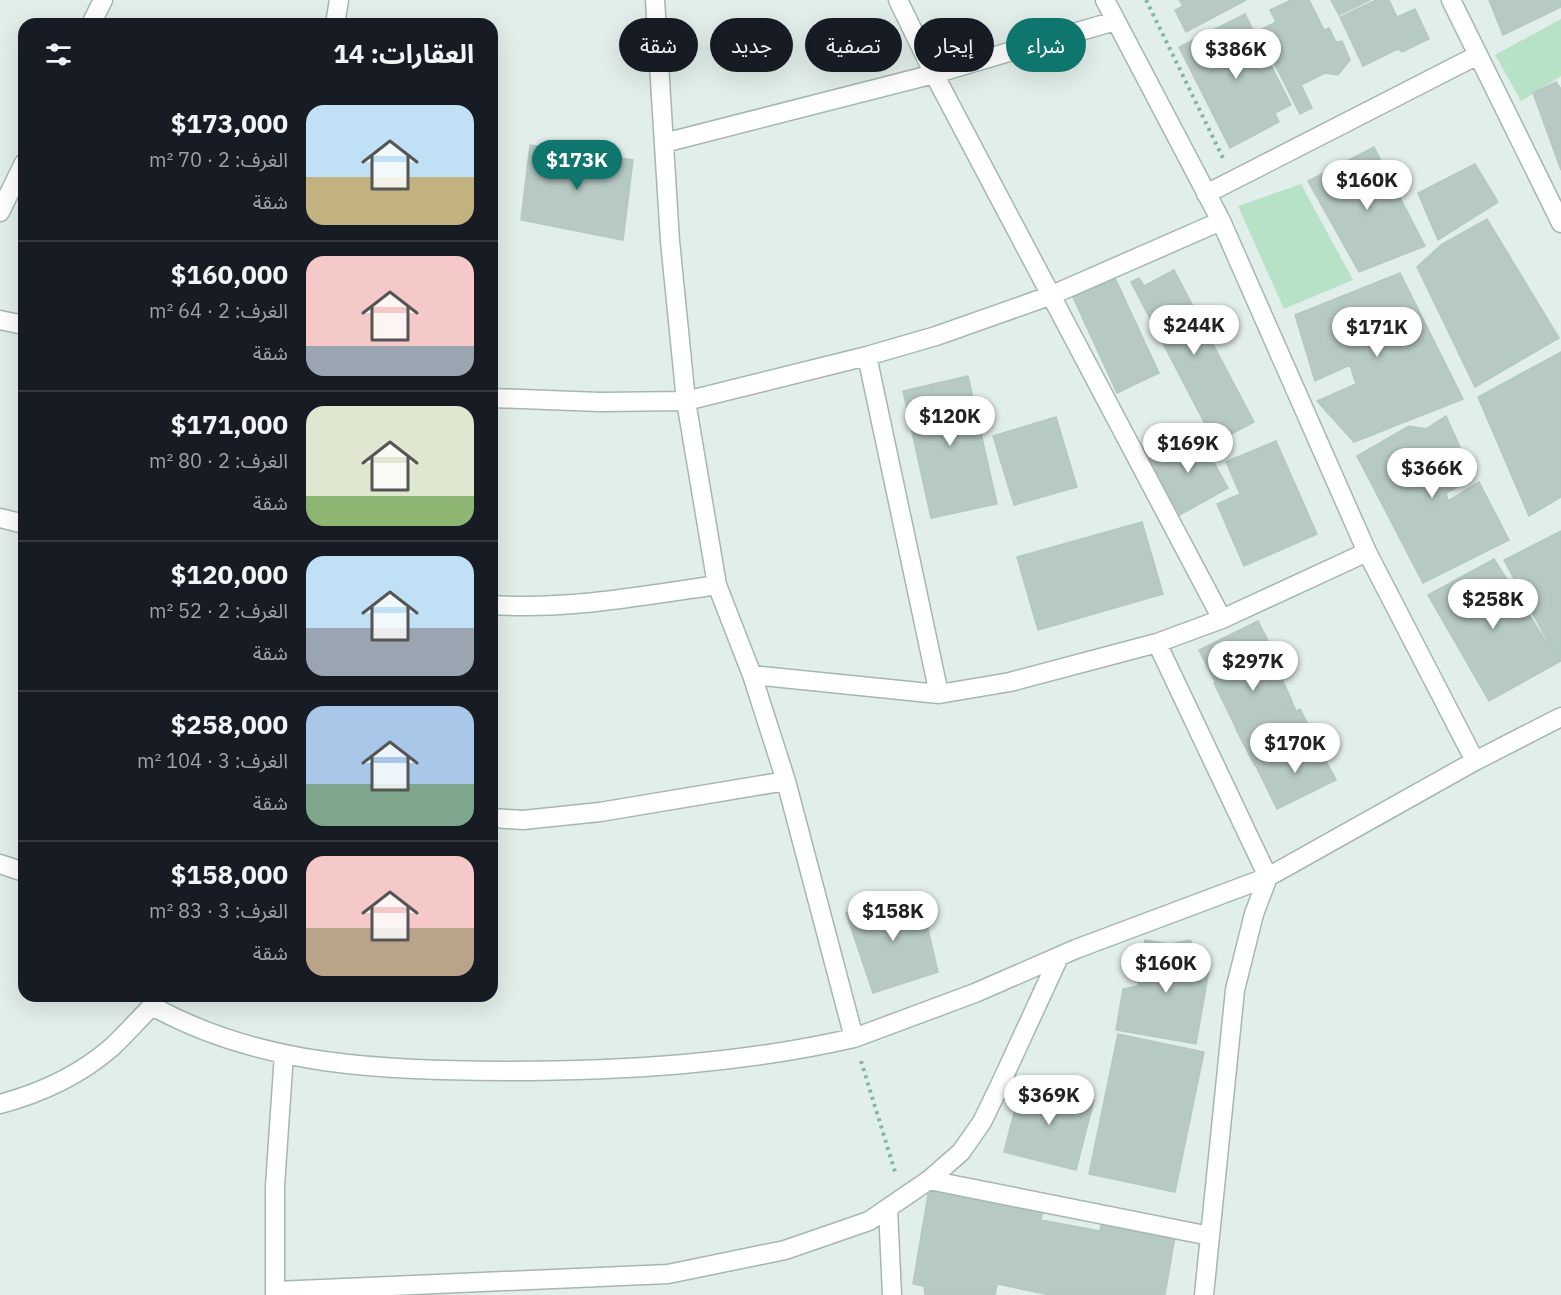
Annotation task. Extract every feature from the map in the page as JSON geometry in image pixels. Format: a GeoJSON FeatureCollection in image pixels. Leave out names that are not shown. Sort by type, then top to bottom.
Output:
{"type":"FeatureCollection","features":[{"type":"Feature","properties":{"kind":"street"},"geometry":{"type":"LineString","coordinates":[[94,18],[102,0]]}},
{"type":"Feature","properties":{"kind":"street"},"geometry":{"type":"LineString","coordinates":[[335,18],[339,0]]}},
{"type":"Feature","properties":{"kind":"street"},"geometry":{"type":"LineString","coordinates":[[655,0],[670,241],[686,401],[717,585],[752,675],[786,781],[854,1038]]}},
{"type":"Feature","properties":{"kind":"street"},"geometry":{"type":"LineString","coordinates":[[898,0],[934,74],[1222,619]]}},
{"type":"Feature","properties":{"kind":"street"},"geometry":{"type":"LineString","coordinates":[[1105,0],[1221,221],[1367,552],[1475,761]]}},
{"type":"Feature","properties":{"kind":"street"},"geometry":{"type":"LineString","coordinates":[[1451,0],[1561,223]]}},
{"type":"Feature","properties":{"kind":"street"},"geometry":{"type":"LineString","coordinates":[[664,143],[934,74],[1115,21]]}},
{"type":"Feature","properties":{"kind":"street"},"geometry":{"type":"LineString","coordinates":[[1206,194],[1478,55]]}},
{"type":"Feature","properties":{"kind":"street"},"geometry":{"type":"LineString","coordinates":[[0,212],[18,175]]}},
{"type":"Feature","properties":{"kind":"street"},"geometry":{"type":"LineString","coordinates":[[498,398],[600,402],[686,401],[867,356],[936,336],[1052,295],[1221,221]]}},
{"type":"Feature","properties":{"kind":"street"},"geometry":{"type":"LineString","coordinates":[[0,320],[18,324]]}},
{"type":"Feature","properties":{"kind":"street"},"geometry":{"type":"LineString","coordinates":[[867,356],[939,694]]}},
{"type":"Feature","properties":{"kind":"street"},"geometry":{"type":"LineString","coordinates":[[0,518],[18,522]]}},
{"type":"Feature","properties":{"kind":"street"},"geometry":{"type":"LineString","coordinates":[[752,675],[939,694],[1010,682],[1157,643],[1222,619],[1367,552]]}},
{"type":"Feature","properties":{"kind":"street"},"geometry":{"type":"LineString","coordinates":[[498,605],[568,604],[717,585]]}},
{"type":"Feature","properties":{"kind":"street"},"geometry":{"type":"LineString","coordinates":[[1157,643],[1268,877],[1254,914],[1235,990],[1204,1295]]}},
{"type":"Feature","properties":{"kind":"street"},"geometry":{"type":"LineString","coordinates":[[154,1002],[182,1022],[232,1042],[324,1062],[444,1070],[569,1071],[684,1065],[800,1050],[854,1038],[975,993],[1059,957],[1268,877],[1475,761],[1561,717]]}},
{"type":"Feature","properties":{"kind":"street"},"geometry":{"type":"LineString","coordinates":[[498,818],[523,820],[600,812],[786,781]]}},
{"type":"Feature","properties":{"kind":"street"},"geometry":{"type":"LineString","coordinates":[[0,864],[18,870]]}},
{"type":"Feature","properties":{"kind":"street"},"geometry":{"type":"LineString","coordinates":[[284,1054],[275,1186],[275,1293],[668,1274],[785,1250],[869,1221],[930,1180],[961,1152],[981,1122],[1059,957]]}},
{"type":"Feature","properties":{"kind":"street"},"geometry":{"type":"LineString","coordinates":[[0,1104],[51,1087],[84,1069],[112,1047],[152,1002]]}},
{"type":"Feature","properties":{"kind":"street"},"geometry":{"type":"LineString","coordinates":[[930,1180],[1210,1236]]}},
{"type":"Feature","properties":{"kind":"street"},"geometry":{"type":"LineString","coordinates":[[892,1295],[896,1203]]}},
{"type":"Feature","properties":{"kind":"path"},"geometry":{"type":"LineString","coordinates":[[1146,0],[1224,160]]}},
{"type":"Feature","properties":{"kind":"path"},"geometry":{"type":"LineString","coordinates":[[854,1038],[896,1203]]}},
{"type":"Feature","properties":{"kind":"green space"},"geometry":{"type":"Polygon","coordinates":[[[1561,19],[1561,76],[1521,101],[1495,55],[1561,19]]]}},
{"type":"Feature","properties":{"kind":"green space"},"geometry":{"type":"Polygon","coordinates":[[[1301,184],[1353,280],[1284,309],[1238,206],[1301,184]]]}},
{"type":"Feature","properties":{"kind":"building"},"geometry":{"type":"Polygon","coordinates":[[[1179,0],[1246,0],[1186,32],[1175,10],[1183,6],[1179,0]]]}},
{"type":"Feature","properties":{"kind":"building"},"geometry":{"type":"Polygon","coordinates":[[[1291,0],[1309,0],[1324,30],[1329,28],[1336,42],[1342,41],[1350,60],[1338,75],[1325,73],[1301,85],[1312,108],[1300,114],[1258,31],[1276,22],[1270,10],[1291,0]]]}},
{"type":"Feature","properties":{"kind":"building"},"geometry":{"type":"Polygon","coordinates":[[[1331,0],[1370,0],[1339,15],[1331,0]]]}},
{"type":"Feature","properties":{"kind":"building"},"geometry":{"type":"Polygon","coordinates":[[[1376,0],[1389,0],[1397,17],[1415,9],[1429,39],[1402,52],[1398,49],[1363,66],[1340,17],[1376,0]]]}},
{"type":"Feature","properties":{"kind":"building"},"geometry":{"type":"Polygon","coordinates":[[[1489,0],[1561,0],[1561,7],[1503,35],[1489,0]]]}},
{"type":"Feature","properties":{"kind":"building"},"geometry":{"type":"Polygon","coordinates":[[[1245,14],[1291,105],[1275,113],[1279,122],[1230,148],[1179,47],[1245,14]]]}},
{"type":"Feature","properties":{"kind":"building"},"geometry":{"type":"Polygon","coordinates":[[[1556,82],[1561,89],[1561,170],[1533,93],[1556,82]]]}},
{"type":"Feature","properties":{"kind":"building"},"geometry":{"type":"Polygon","coordinates":[[[530,145],[633,160],[623,240],[521,220],[530,145]]]}},
{"type":"Feature","properties":{"kind":"building"},"geometry":{"type":"Polygon","coordinates":[[[1374,147],[1425,246],[1359,272],[1308,181],[1374,147]]]}},
{"type":"Feature","properties":{"kind":"building"},"geometry":{"type":"Polygon","coordinates":[[[1475,164],[1498,202],[1438,240],[1418,193],[1475,164]]]}},
{"type":"Feature","properties":{"kind":"building"},"geometry":{"type":"Polygon","coordinates":[[[1487,219],[1559,338],[1475,387],[1417,267],[1442,244],[1487,219]]]}},
{"type":"Feature","properties":{"kind":"building"},"geometry":{"type":"Polygon","coordinates":[[[1174,270],[1254,422],[1215,443],[1131,282],[1139,278],[1144,286],[1174,270]]]}},
{"type":"Feature","properties":{"kind":"building"},"geometry":{"type":"Polygon","coordinates":[[[1400,273],[1463,399],[1354,442],[1317,401],[1356,384],[1350,365],[1315,381],[1295,315],[1400,273]]]}},
{"type":"Feature","properties":{"kind":"building"},"geometry":{"type":"Polygon","coordinates":[[[1115,278],[1159,373],[1117,393],[1073,297],[1115,278]]]}},
{"type":"Feature","properties":{"kind":"building"},"geometry":{"type":"Polygon","coordinates":[[[1561,352],[1561,497],[1529,516],[1478,397],[1561,352]]]}},
{"type":"Feature","properties":{"kind":"building"},"geometry":{"type":"Polygon","coordinates":[[[968,376],[997,504],[931,518],[903,391],[968,376]]]}},
{"type":"Feature","properties":{"kind":"building"},"geometry":{"type":"Polygon","coordinates":[[[1446,416],[1474,478],[1446,493],[1448,501],[1479,482],[1509,540],[1423,583],[1357,456],[1409,426],[1426,429],[1446,416]]]}},
{"type":"Feature","properties":{"kind":"building"},"geometry":{"type":"Polygon","coordinates":[[[1056,417],[1077,487],[1014,505],[993,436],[1056,417]]]}},
{"type":"Feature","properties":{"kind":"building"},"geometry":{"type":"Polygon","coordinates":[[[1197,432],[1228,488],[1178,516],[1147,460],[1197,432]]]}},
{"type":"Feature","properties":{"kind":"building"},"geometry":{"type":"Polygon","coordinates":[[[1276,441],[1317,534],[1244,566],[1217,504],[1240,494],[1226,462],[1276,441]]]}},
{"type":"Feature","properties":{"kind":"building"},"geometry":{"type":"Polygon","coordinates":[[[1142,522],[1163,594],[1038,630],[1017,557],[1142,522]]]}},
{"type":"Feature","properties":{"kind":"building"},"geometry":{"type":"Polygon","coordinates":[[[1561,531],[1561,661],[1559,662],[1504,560],[1561,531]]]}},
{"type":"Feature","properties":{"kind":"building"},"geometry":{"type":"Polygon","coordinates":[[[1494,559],[1559,662],[1489,701],[1428,595],[1494,559]]]}},
{"type":"Feature","properties":{"kind":"building"},"geometry":{"type":"Polygon","coordinates":[[[1258,621],[1274,652],[1215,682],[1199,650],[1258,621]]]}},
{"type":"Feature","properties":{"kind":"building"},"geometry":{"type":"Polygon","coordinates":[[[1273,660],[1292,701],[1236,728],[1214,683],[1260,661],[1263,665],[1273,660]]]}},
{"type":"Feature","properties":{"kind":"building"},"geometry":{"type":"Polygon","coordinates":[[[1292,702],[1296,711],[1300,709],[1313,734],[1301,740],[1302,743],[1255,766],[1236,729],[1292,702]]]}},
{"type":"Feature","properties":{"kind":"building"},"geometry":{"type":"Polygon","coordinates":[[[1316,742],[1336,780],[1277,809],[1256,766],[1303,743],[1305,747],[1316,742]]]}},
{"type":"Feature","properties":{"kind":"building"},"geometry":{"type":"Polygon","coordinates":[[[906,893],[923,908],[938,972],[873,993],[846,913],[906,893]]]}},
{"type":"Feature","properties":{"kind":"building"},"geometry":{"type":"Polygon","coordinates":[[[1145,940],[1170,944],[1190,940],[1209,970],[1196,1044],[1116,1030],[1123,989],[1138,986],[1145,940]]]}},
{"type":"Feature","properties":{"kind":"building"},"geometry":{"type":"Polygon","coordinates":[[[1118,1034],[1204,1052],[1175,1192],[1089,1174],[1118,1034]]]}},
{"type":"Feature","properties":{"kind":"building"},"geometry":{"type":"Polygon","coordinates":[[[1022,1082],[1094,1100],[1076,1170],[1004,1152],[1022,1082]]]}},
{"type":"Feature","properties":{"kind":"building"},"geometry":{"type":"Polygon","coordinates":[[[929,1189],[1043,1210],[1041,1220],[1100,1231],[1101,1223],[1175,1236],[1165,1295],[1050,1295],[997,1284],[995,1295],[925,1295],[924,1286],[913,1284],[929,1189]]]}}]}
